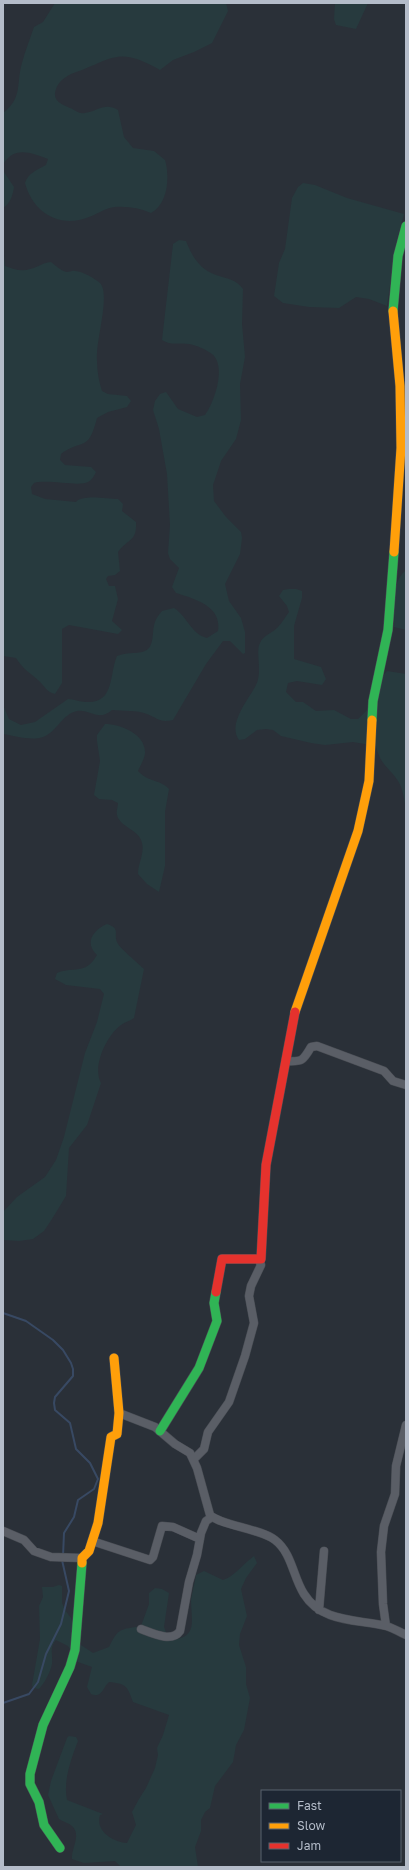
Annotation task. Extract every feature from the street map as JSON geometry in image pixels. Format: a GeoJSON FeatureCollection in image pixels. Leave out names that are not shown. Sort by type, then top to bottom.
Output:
{"type":"FeatureCollection","features":[{"type":"Feature","properties":{"kind":"street"},"geometry":{"type":"LineString","coordinates":[[194,1459],[204,1449],[207,1434],[229,1402],[245,1356],[254,1323],[249,1296],[251,1286],[261,1265],[259,1260],[262,1256],[266,1165],[296,1005],[358,831],[369,780],[373,701],[388,630],[400,463],[400,386],[393,314],[398,256],[406,226]]}},
{"type":"Feature","properties":{"kind":"street"},"geometry":{"type":"LineString","coordinates":[[286,1061],[301,1061],[306,1057],[311,1047],[317,1046],[384,1071],[393,1081],[406,1086]]}},
{"type":"Feature","properties":{"kind":"street"},"geometry":{"type":"LineString","coordinates":[[160,1430],[199,1368],[217,1321],[214,1303],[222,1259],[259,1260]]}},
{"type":"Feature","properties":{"kind":"street"},"geometry":{"type":"LineString","coordinates":[[60,1848],[44,1825],[39,1802],[30,1784],[30,1774],[43,1724],[70,1667],[75,1650],[82,1558],[89,1551],[98,1523],[111,1437],[117,1434],[119,1414],[114,1358]]}},
{"type":"Feature","properties":{"kind":"street"},"geometry":{"type":"LineString","coordinates":[[119,1414],[149,1424],[160,1430],[175,1444],[190,1453],[194,1459],[207,1508],[212,1517],[261,1533],[276,1541],[289,1558],[304,1594],[319,1610],[347,1620],[386,1626],[406,1634]]}},
{"type":"Feature","properties":{"kind":"street"},"geometry":{"type":"LineString","coordinates":[[386,1626],[382,1596],[381,1552],[384,1526],[395,1494],[396,1466],[406,1424]]}},
{"type":"Feature","properties":{"kind":"street"},"geometry":{"type":"LineString","coordinates":[[141,1629],[158,1635],[171,1636],[178,1633],[183,1617],[189,1582],[198,1555],[200,1539],[206,1521],[212,1517]]}},
{"type":"Feature","properties":{"kind":"street"},"geometry":{"type":"LineString","coordinates":[[92,1541],[150,1560],[153,1557],[162,1526],[173,1527],[200,1539]]}},
{"type":"Feature","properties":{"kind":"street"},"geometry":{"type":"LineString","coordinates":[[3,1531],[24,1540],[34,1551],[60,1558],[82,1558]]}},
{"type":"Feature","properties":{"kind":"street"},"geometry":{"type":"LineString","coordinates":[[319,1610],[324,1551]]}},
{"type":"Feature","properties":{"kind":"green space"},"geometry":{"type":"Polygon","coordinates":[[[55,3],[226,3],[228,11],[212,43],[173,60],[160,70],[145,62],[133,58],[115,57],[69,75],[57,86],[55,97],[57,100],[63,105],[79,113],[90,112],[105,107],[118,110],[124,137],[133,148],[154,151],[165,160],[167,167],[166,190],[161,203],[157,209],[151,213],[129,207],[115,207],[78,220],[68,221],[49,216],[34,203],[25,183],[31,174],[46,165],[48,159],[24,152],[13,154],[4,163],[4,172],[14,187],[11,199],[3,208],[3,113],[14,102],[18,90],[20,70],[34,27],[43,22],[55,3]]]}},
{"type":"Feature","properties":{"kind":"green space"},"geometry":{"type":"Polygon","coordinates":[[[335,3],[368,3],[356,29],[336,25],[334,19],[335,3]]]}},
{"type":"Feature","properties":{"kind":"green space"},"geometry":{"type":"Polygon","coordinates":[[[303,183],[315,185],[347,198],[404,214],[396,244],[387,306],[369,299],[356,297],[339,308],[309,307],[283,303],[274,296],[279,263],[285,249],[292,198],[298,187],[303,183]]]}},
{"type":"Feature","properties":{"kind":"green space"},"geometry":{"type":"Polygon","coordinates":[[[179,240],[186,241],[194,257],[201,266],[216,275],[234,281],[243,289],[242,324],[245,357],[240,384],[241,420],[236,439],[221,461],[213,485],[214,501],[226,517],[241,532],[242,538],[240,554],[225,584],[229,601],[241,618],[245,632],[245,653],[243,654],[230,641],[223,641],[206,664],[173,720],[159,720],[147,714],[134,711],[112,710],[103,715],[98,715],[77,711],[63,719],[48,735],[43,737],[28,738],[3,734],[3,705],[9,719],[21,725],[35,722],[68,699],[86,702],[95,701],[102,698],[109,686],[117,656],[142,652],[149,647],[152,640],[155,621],[162,611],[174,608],[197,633],[207,638],[218,631],[216,615],[206,605],[176,593],[172,587],[179,568],[170,559],[168,553],[170,525],[167,474],[159,429],[153,410],[155,401],[160,394],[166,392],[178,409],[197,417],[205,415],[212,402],[218,384],[218,367],[212,354],[192,345],[169,343],[162,340],[173,244],[179,240]]]}},
{"type":"Feature","properties":{"kind":"green space"},"geometry":{"type":"Polygon","coordinates":[[[3,245],[5,266],[14,269],[27,270],[51,262],[58,268],[67,272],[74,271],[82,273],[92,277],[100,283],[103,289],[104,298],[97,353],[97,369],[100,384],[102,391],[108,394],[127,396],[131,401],[127,407],[108,412],[97,418],[91,436],[87,441],[68,449],[61,454],[60,460],[65,465],[91,467],[96,472],[91,480],[78,484],[40,482],[34,483],[31,487],[32,494],[45,499],[76,502],[84,498],[118,499],[123,504],[122,511],[136,522],[133,537],[118,552],[120,571],[115,575],[108,576],[106,579],[109,586],[115,586],[118,599],[112,621],[122,630],[118,634],[69,625],[62,629],[62,683],[55,694],[48,690],[24,668],[16,658],[3,656],[3,245]]]}},
{"type":"Feature","properties":{"kind":"green space"},"geometry":{"type":"Polygon","coordinates":[[[406,570],[406,630],[394,627],[394,596],[395,589],[401,575],[406,570]]]}},
{"type":"Feature","properties":{"kind":"green space"},"geometry":{"type":"Polygon","coordinates":[[[289,589],[302,591],[302,598],[294,626],[294,659],[321,667],[326,679],[322,685],[297,681],[288,683],[286,692],[296,702],[303,702],[316,711],[334,710],[351,719],[358,719],[367,710],[381,678],[387,671],[406,674],[406,809],[400,784],[382,762],[376,746],[353,742],[325,745],[311,743],[281,736],[273,730],[266,729],[257,730],[245,739],[239,740],[236,734],[237,719],[258,680],[258,651],[261,640],[281,624],[289,612],[287,606],[279,596],[283,590],[289,589]]]}},
{"type":"Feature","properties":{"kind":"green space"},"geometry":{"type":"Polygon","coordinates":[[[105,724],[125,728],[137,735],[144,746],[145,753],[138,771],[142,775],[166,786],[169,789],[165,812],[165,866],[159,892],[147,884],[138,874],[143,849],[141,840],[136,833],[119,819],[117,814],[118,803],[112,800],[99,799],[94,795],[100,761],[97,735],[105,724]]]}},
{"type":"Feature","properties":{"kind":"green space"},"geometry":{"type":"Polygon","coordinates":[[[107,924],[114,928],[118,944],[144,969],[134,1018],[115,1030],[110,1036],[102,1052],[98,1069],[101,1083],[87,1125],[69,1148],[66,1196],[44,1231],[33,1239],[19,1241],[3,1240],[3,1212],[17,1197],[45,1177],[56,1160],[64,1137],[85,1053],[97,1022],[104,994],[100,989],[66,985],[55,979],[57,973],[82,968],[91,963],[97,955],[91,946],[92,937],[94,933],[107,924]]]}},
{"type":"Feature","properties":{"kind":"green space"},"geometry":{"type":"Polygon","coordinates":[[[254,1556],[257,1563],[246,1578],[241,1589],[247,1616],[240,1634],[239,1645],[246,1667],[246,1684],[250,1698],[244,1730],[236,1745],[233,1762],[215,1786],[210,1808],[205,1812],[201,1820],[201,1831],[195,1847],[198,1867],[121,1867],[115,1861],[84,1863],[72,1859],[76,1838],[75,1831],[70,1824],[59,1819],[48,1795],[51,1781],[67,1738],[69,1736],[76,1737],[78,1741],[70,1763],[67,1778],[67,1800],[103,1814],[100,1815],[99,1821],[100,1826],[106,1835],[127,1843],[136,1825],[132,1812],[146,1788],[155,1768],[158,1755],[157,1748],[169,1715],[133,1702],[125,1686],[119,1684],[109,1682],[100,1694],[91,1694],[87,1687],[92,1667],[78,1662],[68,1646],[56,1640],[52,1648],[52,1664],[49,1674],[39,1689],[33,1688],[32,1685],[40,1639],[39,1606],[43,1597],[42,1587],[62,1586],[62,1603],[71,1618],[81,1645],[93,1653],[109,1647],[115,1636],[121,1630],[141,1626],[149,1604],[149,1593],[155,1588],[162,1589],[169,1593],[164,1627],[169,1640],[179,1639],[185,1636],[191,1627],[191,1600],[196,1575],[204,1571],[223,1580],[235,1573],[254,1556]]]}},
{"type":"Feature","properties":{"kind":"waterway"},"geometry":{"type":"LineString","coordinates":[[3,1313],[26,1321],[53,1340],[63,1350],[73,1369],[73,1376],[55,1397],[55,1410],[70,1423],[76,1449],[90,1463],[98,1479],[94,1489],[78,1500],[74,1517],[64,1533],[63,1556]]}},
{"type":"Feature","properties":{"kind":"waterway"},"geometry":{"type":"LineString","coordinates":[[3,1703],[29,1694],[38,1682],[46,1654],[61,1624],[69,1591],[62,1560]]}},
{"type":"Feature","properties":{"kind":"traffic: fast"},"geometry":{"type":"LineString","coordinates":[[393,311],[398,256],[406,226]]}},
{"type":"Feature","properties":{"kind":"traffic: fast"},"geometry":{"type":"LineString","coordinates":[[372,720],[373,701],[388,630],[394,552]]}},
{"type":"Feature","properties":{"kind":"traffic: fast"},"geometry":{"type":"LineString","coordinates":[[160,1431],[199,1368],[217,1321],[214,1303],[216,1292]]}},
{"type":"Feature","properties":{"kind":"traffic: fast"},"geometry":{"type":"LineString","coordinates":[[60,1848],[44,1825],[39,1802],[30,1784],[30,1774],[43,1725],[70,1667],[75,1650],[82,1563]]}},
{"type":"Feature","properties":{"kind":"traffic: slow"},"geometry":{"type":"LineString","coordinates":[[393,311],[400,386],[401,448],[394,552]]}},
{"type":"Feature","properties":{"kind":"traffic: slow"},"geometry":{"type":"LineString","coordinates":[[295,1012],[358,831],[369,781],[372,720]]}},
{"type":"Feature","properties":{"kind":"traffic: slow"},"geometry":{"type":"LineString","coordinates":[[82,1563],[82,1558],[89,1551],[98,1523],[111,1437],[117,1434],[119,1413],[114,1358]]}},
{"type":"Feature","properties":{"kind":"traffic: jam"},"geometry":{"type":"LineString","coordinates":[[216,1292],[222,1259],[261,1259],[266,1165],[295,1012]]}}]}
